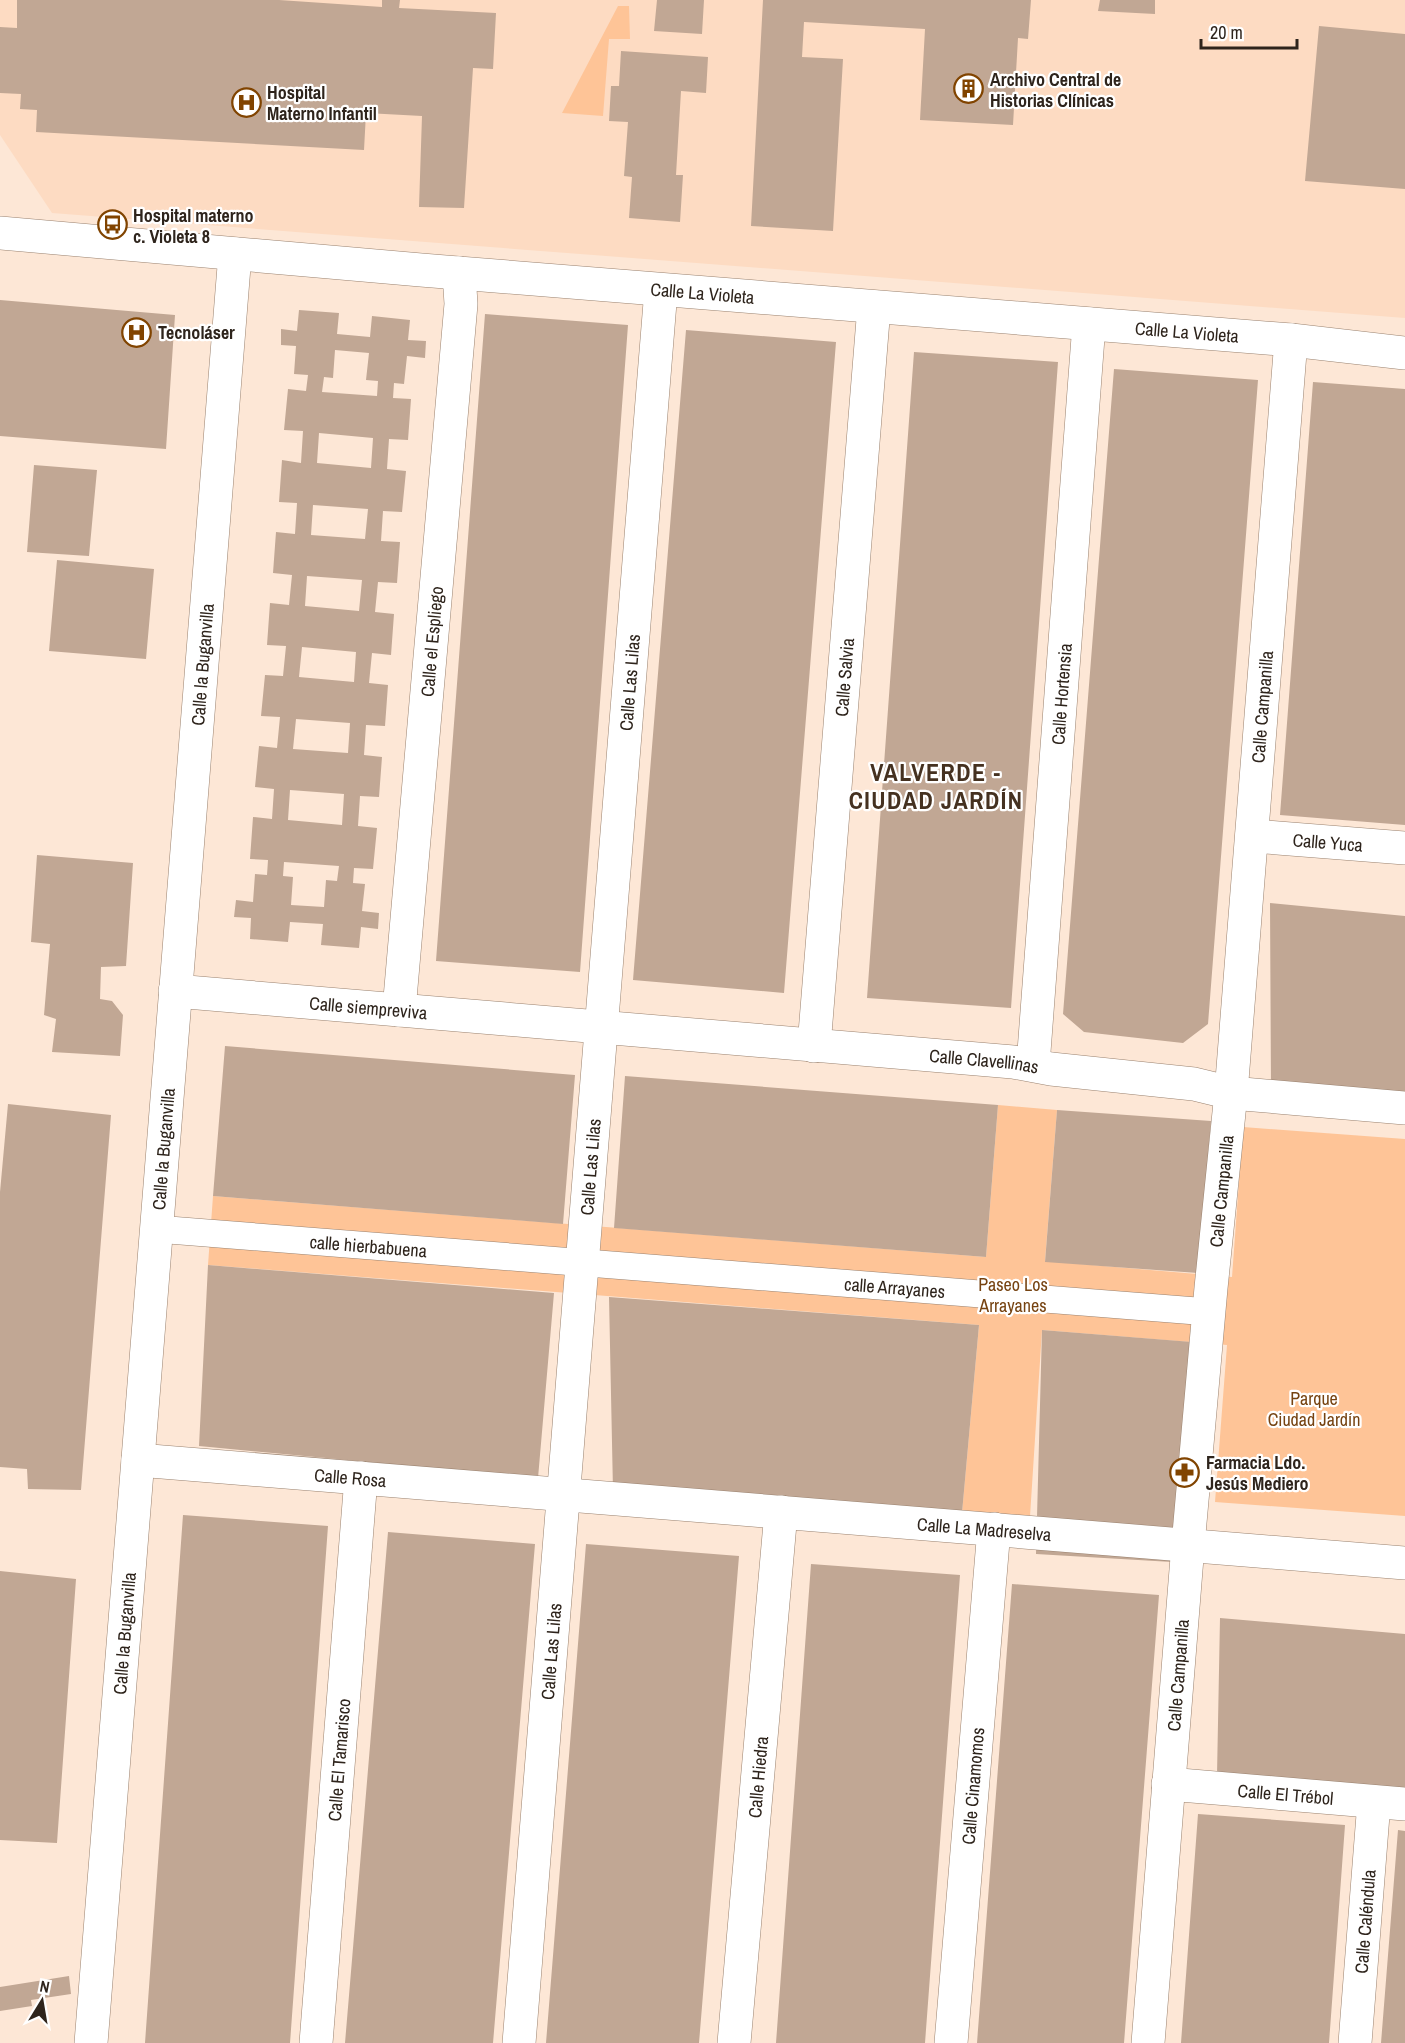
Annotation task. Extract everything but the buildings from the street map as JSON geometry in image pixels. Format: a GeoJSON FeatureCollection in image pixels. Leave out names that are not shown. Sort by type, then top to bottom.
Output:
{"type":"FeatureCollection","features":[{"type":"Feature","properties":{"kind":"street","name":"Calle La Violeta"},"geometry":{"type":"LineString","coordinates":[[0,233],[661,290],[1291,340],[1405,353]]}},
{"type":"Feature","properties":{"kind":"street","name":"Calle la Buganvilla"},"geometry":{"type":"LineString","coordinates":[[91,2043],[234,254]]}},
{"type":"Feature","properties":{"kind":"street","name":"Calle el Espliego"},"geometry":{"type":"LineString","coordinates":[[399,1010],[461,304],[459,273]]}},
{"type":"Feature","properties":{"kind":"street","name":"Calle Las Lilas"},"geometry":{"type":"LineString","coordinates":[[519,2043],[661,290]]}},
{"type":"Feature","properties":{"kind":"street","name":"Calle Salvia"},"geometry":{"type":"LineString","coordinates":[[814,1046],[874,307]]}},
{"type":"Feature","properties":{"kind":"street","name":"Calle Hortensia"},"geometry":{"type":"LineString","coordinates":[[1033,1065],[1089,324]]}},
{"type":"Feature","properties":{"kind":"street","name":"Calle Campanilla"},"geometry":{"type":"LineString","coordinates":[[1148,2043],[1188,1545],[1231,1094],[1291,340]]}},
{"type":"Feature","properties":{"kind":"street","name":"Calle Yuca"},"geometry":{"type":"LineString","coordinates":[[1252,836],[1405,848]]}},
{"type":"Feature","properties":{"kind":"street","name":"Calle siempreviva"},"geometry":{"type":"LineString","coordinates":[[175,992],[562,1024]]}},
{"type":"Feature","properties":{"kind":"street","name":"Calle Clavellinas"},"geometry":{"type":"LineString","coordinates":[[562,1024],[1033,1065],[1051,1069],[1194,1084],[1231,1094],[1405,1108]]}},
{"type":"Feature","properties":{"kind":"street","name":"calle hierbabuena"},"geometry":{"type":"LineString","coordinates":[[156,1229],[581,1263]]}},
{"type":"Feature","properties":{"kind":"street","name":"calle Arrayanes"},"geometry":{"type":"LineString","coordinates":[[581,1263],[1209,1312]]}},
{"type":"Feature","properties":{"kind":"street","name":"Calle Rosa"},"geometry":{"type":"LineString","coordinates":[[138,1460],[563,1494]]}},
{"type":"Feature","properties":{"kind":"street","name":"Calle El Tamarisco"},"geometry":{"type":"LineString","coordinates":[[316,2043],[361,1478]]}},
{"type":"Feature","properties":{"kind":"street","name":"Calle La Madreselva"},"geometry":{"type":"LineString","coordinates":[[563,1494],[1405,1563]]}},
{"type":"Feature","properties":{"kind":"street","name":"Calle Hiedra"},"geometry":{"type":"LineString","coordinates":[[734,2043],[781,1512]]}},
{"type":"Feature","properties":{"kind":"street","name":"Calle Cinamomos"},"geometry":{"type":"LineString","coordinates":[[951,2043],[994,1529]]}},
{"type":"Feature","properties":{"kind":"street","name":"Calle El Trébol"},"geometry":{"type":"LineString","coordinates":[[1168,1784],[1389,1803]]}},
{"type":"Feature","properties":{"kind":"street","name":"Calle Caléndula"},"geometry":{"type":"LineString","coordinates":[[1355,2043],[1389,1803]]}},
{"type":"Feature","properties":{"kind":"shaded area"},"geometry":{"type":"Polygon","coordinates":[[[0,0],[1405,0],[1405,318],[52,213],[0,135],[0,0]]]}},
{"type":"Feature","properties":{"kind":"green space"},"geometry":{"type":"Polygon","coordinates":[[[618,6],[629,6],[630,39],[609,39],[603,116],[562,113],[618,6]]]}},
{"type":"Feature","properties":{"kind":"green space","name":"Parque Ciudad Jardín"},"geometry":{"type":"Polygon","coordinates":[[[998,1105],[1057,1110],[1045,1261],[1232,1277],[1243,1127],[1405,1139],[1405,1516],[1215,1502],[1227,1345],[1042,1330],[1029,1532],[962,1513],[979,1325],[208,1265],[213,1196],[986,1257],[998,1105]]]}},
{"type":"Feature","properties":{"kind":"place","name":"Archivo Central de Historias Clínicas"},"geometry":{"type":"Point","coordinates":[969,89]}},
{"type":"Feature","properties":{"kind":"place","name":"Hospital Materno Infantil"},"geometry":{"type":"Point","coordinates":[246,102]}},
{"type":"Feature","properties":{"kind":"place","name":"Hospital materno c. Violeta 8"},"geometry":{"type":"Point","coordinates":[112,225]}},
{"type":"Feature","properties":{"kind":"place","name":"Tecnoláser"},"geometry":{"type":"Point","coordinates":[137,332]}},
{"type":"Feature","properties":{"kind":"place","name":"Farmacia Ldo. Jesús Mediero"},"geometry":{"type":"Point","coordinates":[1185,1472]}},
{"type":"Feature","properties":{"kind":"district","name":"VALVERDE - CIUDAD JARDÍN"},"geometry":{"type":"Point","coordinates":[936,786]}},
{"type":"Feature","properties":{"kind":"park label","name":"Paseo Los Arrayanes"},"geometry":{"type":"Point","coordinates":[1013,1294]}}]}
